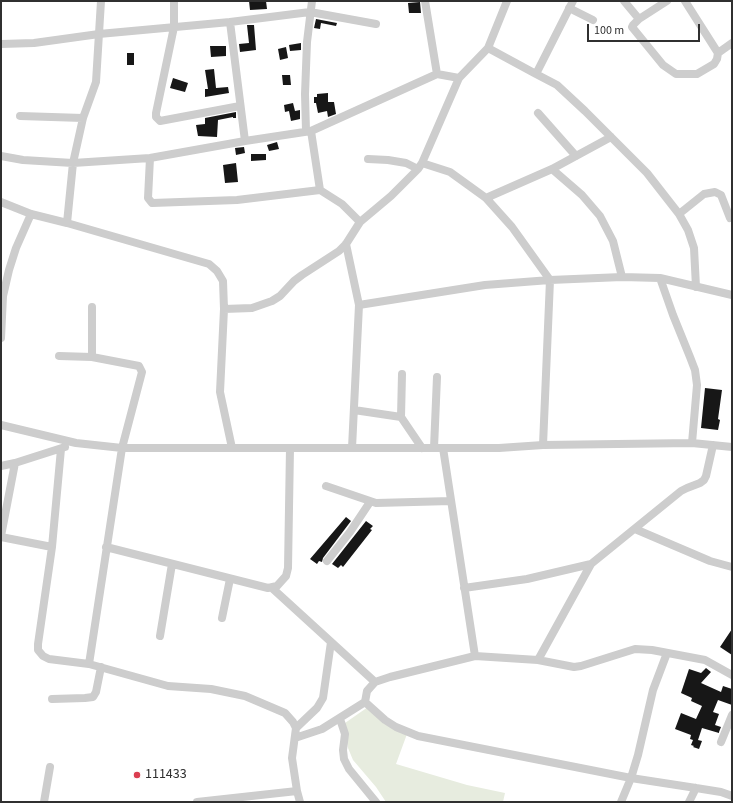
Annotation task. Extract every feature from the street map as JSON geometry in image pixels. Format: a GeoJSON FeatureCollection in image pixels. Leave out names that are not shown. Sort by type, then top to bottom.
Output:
{"type":"FeatureCollection","features":[{"type":"Feature","properties":{"kind":"street"},"geometry":{"type":"LineString","coordinates":[[67,223],[73,163],[83,118],[96,82],[101,1]]}},
{"type":"Feature","properties":{"kind":"street"},"geometry":{"type":"LineString","coordinates":[[174,1],[174,27],[156,113],[158,119],[160,121],[240,106]]}},
{"type":"Feature","properties":{"kind":"street"},"geometry":{"type":"LineString","coordinates":[[312,1],[307,42],[305,94],[308,131],[320,190]]}},
{"type":"Feature","properties":{"kind":"street"},"geometry":{"type":"LineString","coordinates":[[425,1],[437,74]]}},
{"type":"Feature","properties":{"kind":"street"},"geometry":{"type":"LineString","coordinates":[[224,309],[252,308],[272,301],[280,296],[294,281],[339,251],[346,244],[360,222],[391,196],[420,166],[459,78],[488,48],[507,1]]}},
{"type":"Feature","properties":{"kind":"street"},"geometry":{"type":"LineString","coordinates":[[624,1],[639,19]]}},
{"type":"Feature","properties":{"kind":"street"},"geometry":{"type":"LineString","coordinates":[[667,1],[639,19],[632,25],[632,27],[663,65],[676,74],[697,74],[714,64],[718,53],[685,1]]}},
{"type":"Feature","properties":{"kind":"street"},"geometry":{"type":"LineString","coordinates":[[536,74],[571,5],[593,20]]}},
{"type":"Feature","properties":{"kind":"street"},"geometry":{"type":"LineString","coordinates":[[1,44],[230,22],[310,12],[376,24]]}},
{"type":"Feature","properties":{"kind":"street"},"geometry":{"type":"LineString","coordinates":[[230,22],[245,141]]}},
{"type":"Feature","properties":{"kind":"street"},"geometry":{"type":"LineString","coordinates":[[718,53],[732,43]]}},
{"type":"Feature","properties":{"kind":"street"},"geometry":{"type":"LineString","coordinates":[[488,48],[557,85],[647,173],[679,214],[688,230],[694,248],[696,287]]}},
{"type":"Feature","properties":{"kind":"street"},"geometry":{"type":"LineString","coordinates":[[1,156],[23,160],[73,163],[150,158],[308,131],[437,74],[459,78]]}},
{"type":"Feature","properties":{"kind":"street"},"geometry":{"type":"LineString","coordinates":[[538,113],[576,156]]}},
{"type":"Feature","properties":{"kind":"street"},"geometry":{"type":"LineString","coordinates":[[20,116],[83,118]]}},
{"type":"Feature","properties":{"kind":"street"},"geometry":{"type":"LineString","coordinates":[[486,198],[552,169],[611,137]]}},
{"type":"Feature","properties":{"kind":"street"},"geometry":{"type":"LineString","coordinates":[[150,158],[148,198],[152,203],[237,200],[320,190],[342,204],[360,222]]}},
{"type":"Feature","properties":{"kind":"street"},"geometry":{"type":"LineString","coordinates":[[368,159],[388,160],[450,172],[486,198],[512,227],[550,280],[543,445]]}},
{"type":"Feature","properties":{"kind":"street"},"geometry":{"type":"LineString","coordinates":[[552,169],[582,195],[600,216],[613,241],[622,277]]}},
{"type":"Feature","properties":{"kind":"street"},"geometry":{"type":"LineString","coordinates":[[679,214],[704,194],[715,192],[721,195],[730,218]]}},
{"type":"Feature","properties":{"kind":"street"},"geometry":{"type":"LineString","coordinates":[[1,202],[31,214],[209,264],[217,271],[223,281],[224,309],[220,392],[232,448]]}},
{"type":"Feature","properties":{"kind":"street"},"geometry":{"type":"LineString","coordinates":[[1,338],[3,296],[9,270],[16,248],[31,214]]}},
{"type":"Feature","properties":{"kind":"street"},"geometry":{"type":"LineString","coordinates":[[346,244],[359,305],[352,448]]}},
{"type":"Feature","properties":{"kind":"street"},"geometry":{"type":"LineString","coordinates":[[359,305],[485,285],[550,280],[622,277],[660,278],[732,296]]}},
{"type":"Feature","properties":{"kind":"street"},"geometry":{"type":"LineString","coordinates":[[660,278],[695,370],[697,385],[692,443]]}},
{"type":"Feature","properties":{"kind":"street"},"geometry":{"type":"LineString","coordinates":[[92,307],[92,357]]}},
{"type":"Feature","properties":{"kind":"street"},"geometry":{"type":"LineString","coordinates":[[59,356],[92,357],[139,366],[142,372],[122,448],[89,664]]}},
{"type":"Feature","properties":{"kind":"street"},"geometry":{"type":"LineString","coordinates":[[402,374],[401,418],[422,448]]}},
{"type":"Feature","properties":{"kind":"street"},"geometry":{"type":"LineString","coordinates":[[437,377],[438,448],[451,501],[475,656]]}},
{"type":"Feature","properties":{"kind":"street"},"geometry":{"type":"LineString","coordinates":[[354,410],[401,418]]}},
{"type":"Feature","properties":{"kind":"street"},"geometry":{"type":"LineString","coordinates":[[1,425],[76,443],[122,448],[498,448],[543,445],[692,443],[732,447]]}},
{"type":"Feature","properties":{"kind":"street"},"geometry":{"type":"LineString","coordinates":[[1,466],[61,449],[76,443]]}},
{"type":"Feature","properties":{"kind":"street"},"geometry":{"type":"LineString","coordinates":[[538,660],[591,564],[681,491],[704,480],[713,445]]}},
{"type":"Feature","properties":{"kind":"street"},"geometry":{"type":"LineString","coordinates":[[272,588],[277,586],[284,579],[288,568],[290,448]]}},
{"type":"Feature","properties":{"kind":"street"},"geometry":{"type":"LineString","coordinates":[[61,449],[52,547],[38,650],[43,656],[49,659],[89,664],[168,686],[211,689],[245,696],[285,713],[296,728],[292,758],[300,802]]}},
{"type":"Feature","properties":{"kind":"street"},"geometry":{"type":"LineString","coordinates":[[15,463],[1,537],[52,547]]}},
{"type":"Feature","properties":{"kind":"street"},"geometry":{"type":"LineString","coordinates":[[326,486],[376,503],[451,501]]}},
{"type":"Feature","properties":{"kind":"street"},"geometry":{"type":"LineString","coordinates":[[327,561],[350,532],[370,502]]}},
{"type":"Feature","properties":{"kind":"street"},"geometry":{"type":"LineString","coordinates":[[635,529],[710,561],[732,567]]}},
{"type":"Feature","properties":{"kind":"street"},"geometry":{"type":"LineString","coordinates":[[106,548],[272,588],[375,682]]}},
{"type":"Feature","properties":{"kind":"street"},"geometry":{"type":"LineString","coordinates":[[160,636],[172,564]]}},
{"type":"Feature","properties":{"kind":"street"},"geometry":{"type":"LineString","coordinates":[[464,588],[527,579],[591,564]]}},
{"type":"Feature","properties":{"kind":"street"},"geometry":{"type":"LineString","coordinates":[[222,618],[230,578]]}},
{"type":"Feature","properties":{"kind":"street"},"geometry":{"type":"LineString","coordinates":[[296,728],[317,708],[323,698],[331,642]]}},
{"type":"Feature","properties":{"kind":"street"},"geometry":{"type":"LineString","coordinates":[[295,738],[322,729],[365,702],[367,691],[375,682],[475,656],[538,660],[574,667],[589,664],[635,649],[705,660],[732,676]]}},
{"type":"Feature","properties":{"kind":"street"},"geometry":{"type":"LineString","coordinates":[[621,802],[631,778],[638,755],[653,690],[667,653]]}},
{"type":"Feature","properties":{"kind":"street"},"geometry":{"type":"LineString","coordinates":[[52,699],[93,697],[96,692],[100,667]]}},
{"type":"Feature","properties":{"kind":"street"},"geometry":{"type":"LineString","coordinates":[[365,702],[385,720],[396,727],[418,736],[631,778],[722,792],[732,796]]}},
{"type":"Feature","properties":{"kind":"street"},"geometry":{"type":"LineString","coordinates":[[721,742],[732,715]]}},
{"type":"Feature","properties":{"kind":"street"},"geometry":{"type":"LineString","coordinates":[[340,719],[345,734],[343,750],[344,759],[349,769],[376,802]]}},
{"type":"Feature","properties":{"kind":"street"},"geometry":{"type":"LineString","coordinates":[[44,802],[50,767]]}},
{"type":"Feature","properties":{"kind":"street"},"geometry":{"type":"LineString","coordinates":[[689,802],[696,788]]}},
{"type":"Feature","properties":{"kind":"street"},"geometry":{"type":"LineString","coordinates":[[197,802],[297,791]]}},
{"type":"Feature","properties":{"kind":"shaded area"},"geometry":{"type":"Polygon","coordinates":[[[368,707],[407,734],[396,764],[467,785],[505,793],[503,802],[386,802],[376,787],[353,760],[348,748],[345,723],[368,707]]]}},
{"type":"Feature","properties":{"kind":"building"},"geometry":{"type":"Polygon","coordinates":[[[249,1],[266,1],[267,9],[250,10],[249,1]]]}},
{"type":"Feature","properties":{"kind":"building"},"geometry":{"type":"Polygon","coordinates":[[[420,2],[421,13],[409,13],[408,3],[420,2]]]}},
{"type":"Feature","properties":{"kind":"building"},"geometry":{"type":"Polygon","coordinates":[[[316,19],[337,23],[336,26],[321,23],[320,29],[314,28],[316,19]]]}},
{"type":"Feature","properties":{"kind":"building"},"geometry":{"type":"Polygon","coordinates":[[[247,25],[254,25],[256,50],[240,52],[239,44],[249,43],[247,25]]]}},
{"type":"Feature","properties":{"kind":"building"},"geometry":{"type":"Polygon","coordinates":[[[301,43],[301,50],[290,51],[289,45],[301,43]]]}},
{"type":"Feature","properties":{"kind":"building"},"geometry":{"type":"Polygon","coordinates":[[[210,46],[226,46],[226,56],[211,57],[210,46]]]}},
{"type":"Feature","properties":{"kind":"building"},"geometry":{"type":"Polygon","coordinates":[[[286,47],[288,58],[280,60],[278,49],[286,47]]]}},
{"type":"Feature","properties":{"kind":"building"},"geometry":{"type":"Polygon","coordinates":[[[127,53],[134,53],[134,65],[127,65],[127,53]]]}},
{"type":"Feature","properties":{"kind":"building"},"geometry":{"type":"Polygon","coordinates":[[[214,69],[216,88],[228,87],[229,93],[205,97],[205,89],[208,89],[205,70],[214,69]]]}},
{"type":"Feature","properties":{"kind":"building"},"geometry":{"type":"Polygon","coordinates":[[[282,75],[290,75],[291,85],[283,85],[282,75]]]}},
{"type":"Feature","properties":{"kind":"building"},"geometry":{"type":"Polygon","coordinates":[[[173,78],[188,83],[185,92],[170,88],[173,78]]]}},
{"type":"Feature","properties":{"kind":"building"},"geometry":{"type":"Polygon","coordinates":[[[328,93],[328,102],[334,102],[336,114],[328,117],[327,111],[318,113],[316,103],[314,103],[314,97],[317,97],[317,94],[328,93]]]}},
{"type":"Feature","properties":{"kind":"building"},"geometry":{"type":"Polygon","coordinates":[[[293,103],[295,111],[300,110],[300,119],[291,121],[289,111],[285,112],[284,105],[293,103]]]}},
{"type":"Feature","properties":{"kind":"building"},"geometry":{"type":"Polygon","coordinates":[[[236,112],[236,118],[233,117],[218,120],[217,137],[198,136],[196,125],[205,124],[205,118],[236,112]]]}},
{"type":"Feature","properties":{"kind":"building"},"geometry":{"type":"Polygon","coordinates":[[[277,142],[279,149],[269,151],[267,145],[277,142]]]}},
{"type":"Feature","properties":{"kind":"building"},"geometry":{"type":"Polygon","coordinates":[[[244,147],[245,153],[236,155],[235,148],[244,147]]]}},
{"type":"Feature","properties":{"kind":"building"},"geometry":{"type":"Polygon","coordinates":[[[251,154],[266,154],[266,160],[251,161],[251,154]]]}},
{"type":"Feature","properties":{"kind":"building"},"geometry":{"type":"Polygon","coordinates":[[[236,163],[238,182],[225,183],[223,165],[236,163]]]}},
{"type":"Feature","properties":{"kind":"building"},"geometry":{"type":"Polygon","coordinates":[[[705,388],[722,390],[718,430],[701,428],[705,388]]]}},
{"type":"Feature","properties":{"kind":"building"},"geometry":{"type":"Polygon","coordinates":[[[346,517],[351,521],[323,558],[322,562],[319,561],[317,564],[310,559],[346,517]]]}},
{"type":"Feature","properties":{"kind":"building"},"geometry":{"type":"Polygon","coordinates":[[[366,521],[373,526],[370,529],[372,530],[343,567],[341,565],[338,568],[332,564],[366,521]]]}},
{"type":"Feature","properties":{"kind":"building"},"geometry":{"type":"Polygon","coordinates":[[[732,629],[732,655],[720,647],[732,629]]]}},
{"type":"Feature","properties":{"kind":"building"},"geometry":{"type":"Polygon","coordinates":[[[706,668],[711,672],[701,683],[721,692],[723,686],[732,689],[732,705],[718,700],[713,712],[719,714],[715,725],[721,727],[719,733],[702,728],[698,740],[702,741],[699,749],[691,745],[693,740],[690,739],[691,735],[675,729],[681,713],[696,719],[702,706],[691,701],[692,698],[681,693],[689,669],[701,673],[706,668]]]}},
{"type":"Feature","properties":{"kind":"place","name":"111433"},"geometry":{"type":"Point","coordinates":[137,775]}}]}
